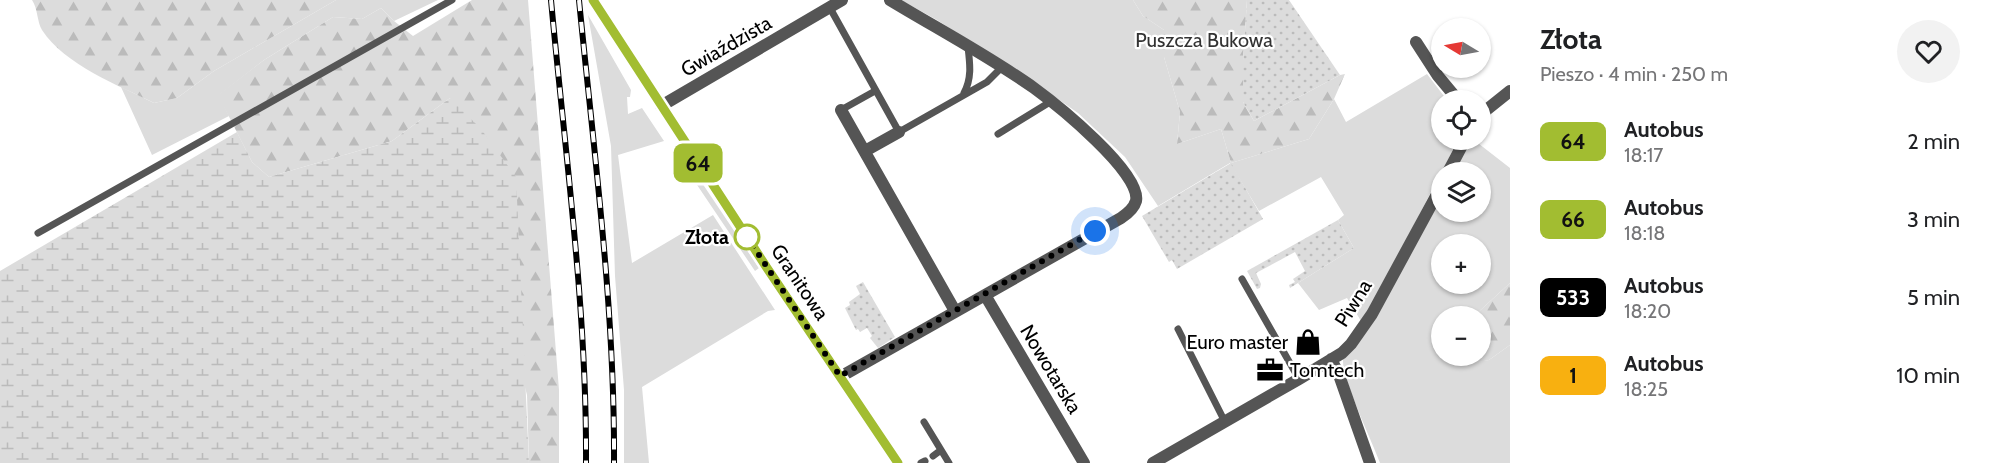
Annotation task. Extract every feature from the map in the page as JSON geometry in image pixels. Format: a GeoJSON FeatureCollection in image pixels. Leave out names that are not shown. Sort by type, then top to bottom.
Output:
{"type":"FeatureCollection","features":[{"type":"Feature","properties":{"kind":"street","name":"Granitowa"},"geometry":{"type":"LineString","coordinates":[[593,0],[898,463]]}},
{"type":"Feature","properties":{"kind":"street","name":"Gwiaździsta"},"geometry":{"type":"LineString","coordinates":[[661,106],[842,0]]}},
{"type":"Feature","properties":{"kind":"street"},"geometry":{"type":"LineString","coordinates":[[840,376],[1121,218],[1136,202],[1134,188],[1114,157],[1036,90],[890,0]]}},
{"type":"Feature","properties":{"kind":"street"},"geometry":{"type":"LineString","coordinates":[[1416,42],[1450,90]]}},
{"type":"Feature","properties":{"kind":"street"},"geometry":{"type":"LineString","coordinates":[[1491,106],[1510,91]]}},
{"type":"Feature","properties":{"kind":"street"},"geometry":{"type":"LineString","coordinates":[[841,110],[955,311]]}},
{"type":"Feature","properties":{"kind":"street"},"geometry":{"type":"LineString","coordinates":[[865,151],[899,132]]}},
{"type":"Feature","properties":{"kind":"street","name":"Piwna"},"geometry":{"type":"LineString","coordinates":[[1153,463],[1299,379],[1346,348],[1363,330],[1431,205]]}},
{"type":"Feature","properties":{"kind":"street","name":"Nowotarska"},"geometry":{"type":"LineString","coordinates":[[985,295],[1084,463]]}},
{"type":"Feature","properties":{"kind":"street"},"geometry":{"type":"LineString","coordinates":[[1331,359],[1339,375],[1370,463]]}},
{"type":"Feature","properties":{"kind":"lane"},"geometry":{"type":"LineString","coordinates":[[38,234],[452,0]]}},
{"type":"Feature","properties":{"kind":"lane"},"geometry":{"type":"LineString","coordinates":[[830,8],[899,132],[987,82],[1002,67]]}},
{"type":"Feature","properties":{"kind":"lane"},"geometry":{"type":"LineString","coordinates":[[964,93],[970,78],[968,46]]}},
{"type":"Feature","properties":{"kind":"lane"},"geometry":{"type":"LineString","coordinates":[[841,110],[875,91]]}},
{"type":"Feature","properties":{"kind":"lane"},"geometry":{"type":"LineString","coordinates":[[998,134],[1050,102]]}},
{"type":"Feature","properties":{"kind":"lane"},"geometry":{"type":"LineString","coordinates":[[1242,279],[1299,379]]}},
{"type":"Feature","properties":{"kind":"lane"},"geometry":{"type":"LineString","coordinates":[[1178,329],[1225,422]]}},
{"type":"Feature","properties":{"kind":"lane"},"geometry":{"type":"LineString","coordinates":[[924,422],[949,463]]}},
{"type":"Feature","properties":{"kind":"lane"},"geometry":{"type":"LineString","coordinates":[[933,456],[941,450]]}},
{"type":"Feature","properties":{"kind":"green space"},"geometry":{"type":"Polygon","coordinates":[[[32,0],[336,0],[214,71],[177,98],[154,103],[93,73],[64,54],[42,30],[32,0]]]}},
{"type":"Feature","properties":{"kind":"green space"},"geometry":{"type":"Polygon","coordinates":[[[336,0],[438,0],[394,21],[381,8],[362,19],[333,17],[264,60],[219,95],[229,116],[152,155],[121,87],[154,103],[177,98],[214,71],[336,0]]]}},
{"type":"Feature","properties":{"kind":"green space"},"geometry":{"type":"Polygon","coordinates":[[[472,0],[528,0],[559,390],[559,463],[529,463],[527,395],[450,98],[392,141],[269,177],[252,162],[218,95],[264,60],[333,17],[362,19],[381,8],[413,36],[472,0]]]}},
{"type":"Feature","properties":{"kind":"green space"},"geometry":{"type":"Polygon","coordinates":[[[901,0],[1133,0],[1143,16],[1164,30],[1164,57],[1180,112],[1177,144],[1221,129],[1231,163],[1309,139],[1334,99],[1346,122],[1427,74],[1439,90],[1431,90],[1431,150],[1453,150],[1447,162],[1431,162],[1431,192],[1378,294],[1361,321],[1347,298],[1319,310],[1298,283],[1354,248],[1338,220],[1344,215],[1321,177],[1259,211],[1230,163],[1158,206],[1125,157],[1078,113],[937,20],[901,0]]]}},
{"type":"Feature","properties":{"kind":"green space","name":"Puszcza Bukowa"},"geometry":{"type":"Polygon","coordinates":[[[1133,0],[1247,0],[1243,102],[1254,121],[1345,74],[1334,99],[1309,139],[1231,163],[1221,129],[1177,144],[1180,112],[1164,57],[1164,30],[1143,16],[1133,0]]]}},
{"type":"Feature","properties":{"kind":"green space"},"geometry":{"type":"Polygon","coordinates":[[[1247,0],[1289,0],[1340,75],[1254,121],[1243,102],[1247,0]]]}},
{"type":"Feature","properties":{"kind":"green space"},"geometry":{"type":"Polygon","coordinates":[[[588,15],[631,90],[630,97],[627,97],[628,114],[642,108],[664,141],[618,155],[632,263],[713,215],[775,310],[768,311],[642,387],[649,463],[624,463],[624,390],[615,276],[611,146],[588,15]]]}},
{"type":"Feature","properties":{"kind":"green space"},"geometry":{"type":"Polygon","coordinates":[[[450,98],[481,129],[516,177],[529,463],[0,463],[0,271],[237,132],[252,162],[269,177],[392,141],[450,98]]]}},
{"type":"Feature","properties":{"kind":"green space"},"geometry":{"type":"Polygon","coordinates":[[[1465,150],[1487,150],[1510,168],[1510,283],[1485,306],[1431,306],[1431,366],[1491,366],[1491,359],[1510,345],[1510,463],[1380,463],[1347,380],[1343,359],[1431,212],[1431,222],[1491,222],[1491,162],[1459,162],[1465,150]]]}},
{"type":"Feature","properties":{"kind":"green space"},"geometry":{"type":"Polygon","coordinates":[[[1231,163],[1263,219],[1177,269],[1172,260],[1169,262],[1142,216],[1231,163]]]}},
{"type":"Feature","properties":{"kind":"green space"},"geometry":{"type":"Polygon","coordinates":[[[693,172],[759,268],[755,271],[689,173],[693,172]]]}},
{"type":"Feature","properties":{"kind":"green space"},"geometry":{"type":"Polygon","coordinates":[[[1338,220],[1354,248],[1290,288],[1289,285],[1295,282],[1293,279],[1305,271],[1295,252],[1256,273],[1261,284],[1257,289],[1247,271],[1338,220]]]}},
{"type":"Feature","properties":{"kind":"green space"},"geometry":{"type":"Polygon","coordinates":[[[863,282],[895,337],[878,348],[870,338],[872,336],[867,328],[860,332],[856,330],[845,308],[860,294],[856,286],[863,282]]]}},
{"type":"Feature","properties":{"kind":"green space"},"geometry":{"type":"Polygon","coordinates":[[[1510,283],[1510,345],[1491,359],[1491,306],[1485,306],[1510,283]]]}},
{"type":"Feature","properties":{"kind":"railway"},"geometry":{"type":"LineString","coordinates":[[551,0],[579,289],[586,463]]}},
{"type":"Feature","properties":{"kind":"railway"},"geometry":{"type":"LineString","coordinates":[[579,0],[607,289],[614,463]]}},
{"type":"Feature","properties":{"kind":"bus line","name":"64"},"geometry":{"type":"LineString","coordinates":[[593,0],[767,268],[898,463]]}},
{"type":"Feature","properties":{"kind":"place","name":"Złota"},"geometry":{"type":"Point","coordinates":[747,237]}},
{"type":"Feature","properties":{"kind":"place","name":"Euro master"},"geometry":{"type":"Point","coordinates":[1308,342]}},
{"type":"Feature","properties":{"kind":"place","name":"Tomtech"},"geometry":{"type":"Point","coordinates":[1270,370]}},
{"type":"Feature","properties":{"kind":"route"},"geometry":{"type":"LineString","coordinates":[[747,237],[840,376],[1095,231]]}}]}
